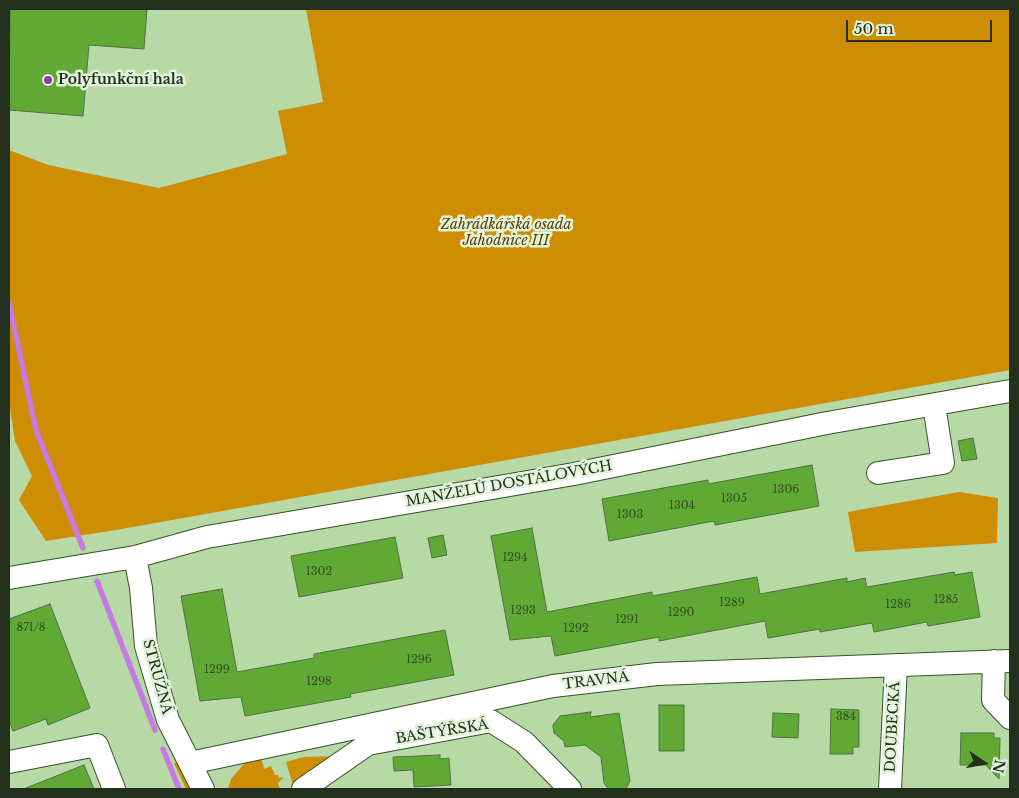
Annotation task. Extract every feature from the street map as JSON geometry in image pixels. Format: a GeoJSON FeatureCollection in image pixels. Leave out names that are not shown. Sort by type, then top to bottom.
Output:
{"type":"FeatureCollection","features":[{"type":"Feature","properties":{"kind":"street","name":"MANŽELŮ DOSTÁLOVÝCH"},"geometry":{"type":"LineString","coordinates":[[9,578],[135,557],[207,537],[574,474],[818,425],[1010,391]]}},
{"type":"Feature","properties":{"kind":"street"},"geometry":{"type":"LineString","coordinates":[[878,473],[944,463],[934,404]]}},
{"type":"Feature","properties":{"kind":"street","name":"STRUŽNÁ"},"geometry":{"type":"LineString","coordinates":[[135,557],[141,588],[146,646],[168,720],[203,789]]}},
{"type":"Feature","properties":{"kind":"street"},"geometry":{"type":"LineString","coordinates":[[1002,661],[993,700],[1010,718]]}},
{"type":"Feature","properties":{"kind":"street","name":"TRAVNÁ"},"geometry":{"type":"LineString","coordinates":[[190,762],[492,701],[553,686],[657,674],[1002,661]]}},
{"type":"Feature","properties":{"kind":"street","name":"DOUBECKÁ"},"geometry":{"type":"LineString","coordinates":[[890,789],[896,665]]}},
{"type":"Feature","properties":{"kind":"street","name":"BAŠTÝŘSKÁ"},"geometry":{"type":"LineString","coordinates":[[304,789],[368,744],[491,721],[524,742],[570,789]]}},
{"type":"Feature","properties":{"kind":"street"},"geometry":{"type":"LineString","coordinates":[[9,762],[97,745],[114,789]]}},
{"type":"Feature","properties":{"kind":"green space","name":"Zahrádkářská osada Jahodnice III"},"geometry":{"type":"Polygon","coordinates":[[[306,9],[1010,9],[1010,370],[46,541],[19,500],[32,476],[15,441],[9,402],[9,150],[48,165],[159,188],[287,154],[278,111],[323,102],[306,9]]]}},
{"type":"Feature","properties":{"kind":"green space"},"geometry":{"type":"Polygon","coordinates":[[[959,492],[998,498],[997,543],[855,552],[848,512],[959,492]]]}},
{"type":"Feature","properties":{"kind":"green space"},"geometry":{"type":"Polygon","coordinates":[[[340,756],[294,788],[286,762],[304,757],[340,756]]]}},
{"type":"Feature","properties":{"kind":"green space"},"geometry":{"type":"Polygon","coordinates":[[[261,757],[264,769],[271,766],[275,775],[278,775],[279,778],[284,777],[278,783],[280,789],[228,789],[231,779],[244,764],[261,757]]]}},
{"type":"Feature","properties":{"kind":"green space"},"geometry":{"type":"Polygon","coordinates":[[[178,762],[191,789],[186,789],[174,763],[178,762]]]}},
{"type":"Feature","properties":{"kind":"building","name":"Polyfunkční hala"},"geometry":{"type":"Polygon","coordinates":[[[10,9],[147,9],[144,49],[89,45],[83,116],[9,110],[10,9]]]}},
{"type":"Feature","properties":{"kind":"building"},"geometry":{"type":"Polygon","coordinates":[[[973,438],[977,459],[962,461],[958,441],[973,438]]]}},
{"type":"Feature","properties":{"kind":"building"},"geometry":{"type":"Polygon","coordinates":[[[812,465],[819,506],[715,525],[714,521],[609,541],[602,499],[708,480],[708,484],[812,465]]]}},
{"type":"Feature","properties":{"kind":"building"},"geometry":{"type":"Polygon","coordinates":[[[532,528],[547,612],[652,592],[652,596],[757,577],[760,594],[847,578],[847,582],[865,578],[867,587],[954,572],[955,575],[972,572],[980,617],[928,626],[927,622],[874,632],[872,623],[768,638],[765,621],[659,641],[659,637],[555,656],[551,636],[510,640],[491,536],[532,528]]]}},
{"type":"Feature","properties":{"kind":"building"},"geometry":{"type":"Polygon","coordinates":[[[443,535],[447,555],[432,558],[428,538],[443,535]]]}},
{"type":"Feature","properties":{"kind":"building"},"geometry":{"type":"Polygon","coordinates":[[[395,537],[403,578],[299,597],[291,556],[395,537]]]}},
{"type":"Feature","properties":{"kind":"building"},"geometry":{"type":"Polygon","coordinates":[[[222,589],[237,672],[314,658],[314,654],[445,630],[454,675],[350,694],[351,697],[245,716],[241,697],[200,701],[181,596],[222,589]]]}},
{"type":"Feature","properties":{"kind":"building"},"geometry":{"type":"Polygon","coordinates":[[[50,604],[90,708],[48,725],[46,719],[13,731],[9,720],[9,619],[50,604]]]}},
{"type":"Feature","properties":{"kind":"building"},"geometry":{"type":"Polygon","coordinates":[[[659,705],[684,705],[684,751],[659,751],[659,705]]]}},
{"type":"Feature","properties":{"kind":"building"},"geometry":{"type":"Polygon","coordinates":[[[831,709],[859,710],[859,747],[853,747],[853,754],[830,754],[831,709]]]}},
{"type":"Feature","properties":{"kind":"building"},"geometry":{"type":"Polygon","coordinates":[[[591,712],[590,717],[619,713],[630,781],[626,789],[608,789],[604,783],[601,757],[585,745],[565,747],[564,741],[554,733],[553,725],[560,716],[591,712]]]}},
{"type":"Feature","properties":{"kind":"building"},"geometry":{"type":"Polygon","coordinates":[[[773,713],[799,714],[798,738],[772,737],[773,713]]]}},
{"type":"Feature","properties":{"kind":"building"},"geometry":{"type":"Polygon","coordinates":[[[961,733],[994,733],[994,738],[1000,738],[999,779],[986,765],[960,765],[961,733]]]}},
{"type":"Feature","properties":{"kind":"building"},"geometry":{"type":"Polygon","coordinates":[[[440,755],[440,759],[449,758],[451,785],[414,787],[413,770],[394,771],[393,757],[440,755]]]}},
{"type":"Feature","properties":{"kind":"building"},"geometry":{"type":"Polygon","coordinates":[[[84,765],[94,789],[26,789],[26,788],[84,765]]]}},
{"type":"Feature","properties":{"kind":"waterway"},"geometry":{"type":"LineString","coordinates":[[9,303],[36,430],[83,548]]}},
{"type":"Feature","properties":{"kind":"waterway"},"geometry":{"type":"LineString","coordinates":[[97,581],[155,730]]}},
{"type":"Feature","properties":{"kind":"waterway"},"geometry":{"type":"LineString","coordinates":[[163,749],[179,789]]}},
{"type":"Feature","properties":{"kind":"place","name":"Polyfunkční hala"},"geometry":{"type":"Point","coordinates":[48,80]}}]}
